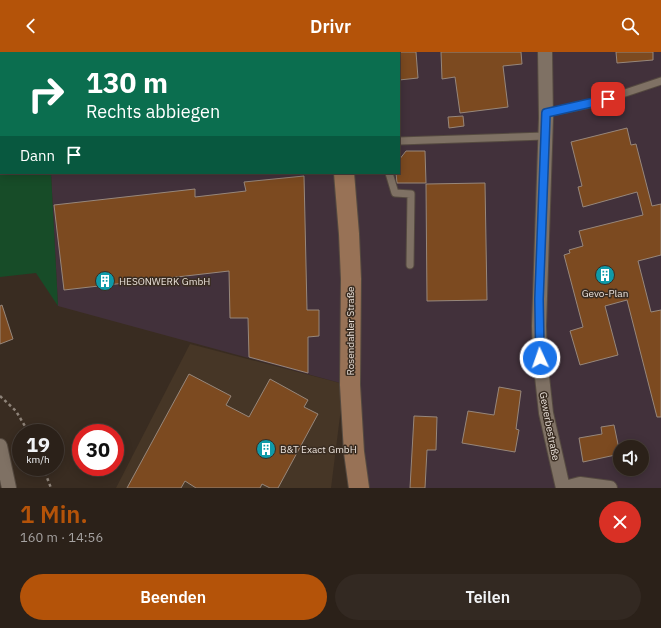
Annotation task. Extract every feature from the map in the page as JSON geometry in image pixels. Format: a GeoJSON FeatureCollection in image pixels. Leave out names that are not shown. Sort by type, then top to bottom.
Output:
{"type":"FeatureCollection","features":[{"type":"Feature","properties":{"kind":"main road","name":"Rosendahler Straße"},"geometry":{"type":"LineString","coordinates":[[344,174],[351,279],[350,385],[354,452],[359,488]]}},
{"type":"Feature","properties":{"kind":"street","name":"Gewerbestraße"},"geometry":{"type":"LineString","coordinates":[[545,52],[546,113],[539,299],[540,358],[546,413],[564,488]]}},
{"type":"Feature","properties":{"kind":"street"},"geometry":{"type":"LineString","coordinates":[[0,446],[9,488]]}},
{"type":"Feature","properties":{"kind":"street"},"geometry":{"type":"LineString","coordinates":[[564,488],[580,484],[610,488]]}},
{"type":"Feature","properties":{"kind":"lane"},"geometry":{"type":"LineString","coordinates":[[546,113],[595,103],[661,81]]}},
{"type":"Feature","properties":{"kind":"lane"},"geometry":{"type":"LineString","coordinates":[[400,141],[545,136]]}},
{"type":"Feature","properties":{"kind":"lane"},"geometry":{"type":"LineString","coordinates":[[389,174],[395,193],[411,194],[410,265]]}},
{"type":"Feature","properties":{"kind":"path"},"geometry":{"type":"LineString","coordinates":[[0,396],[16,410],[25,424]]}},
{"type":"Feature","properties":{"kind":"path"},"geometry":{"type":"LineString","coordinates":[[46,476],[51,488]]}},
{"type":"Feature","properties":{"kind":"shaded area"},"geometry":{"type":"Polygon","coordinates":[[[400,52],[661,52],[661,488],[351,488],[344,384],[58,306],[51,174],[400,174],[400,52]]]}},
{"type":"Feature","properties":{"kind":"shaded area"},"geometry":{"type":"Polygon","coordinates":[[[190,344],[344,384],[331,488],[116,488],[122,476],[124,476],[124,472],[190,344]]]}},
{"type":"Feature","properties":{"kind":"green space"},"geometry":{"type":"Polygon","coordinates":[[[0,174],[51,174],[58,306],[36,273],[0,277],[0,174]]]}},
{"type":"Feature","properties":{"kind":"building"},"geometry":{"type":"Polygon","coordinates":[[[400,52],[416,52],[418,78],[400,80],[400,52]]]}},
{"type":"Feature","properties":{"kind":"building"},"geometry":{"type":"Polygon","coordinates":[[[441,52],[521,52],[522,64],[503,66],[508,107],[460,113],[455,77],[442,79],[441,52]]]}},
{"type":"Feature","properties":{"kind":"building"},"geometry":{"type":"Polygon","coordinates":[[[616,52],[653,52],[653,60],[617,63],[616,52]]]}},
{"type":"Feature","properties":{"kind":"building"},"geometry":{"type":"Polygon","coordinates":[[[463,116],[464,126],[449,128],[448,117],[463,116]]]}},
{"type":"Feature","properties":{"kind":"building"},"geometry":{"type":"Polygon","coordinates":[[[627,128],[631,145],[636,144],[652,206],[661,204],[661,255],[638,261],[651,312],[661,310],[661,417],[657,417],[627,300],[605,306],[618,355],[580,365],[570,331],[583,327],[564,255],[570,253],[569,250],[583,246],[579,231],[643,215],[637,192],[583,207],[578,187],[582,186],[571,142],[627,128]]]}},
{"type":"Feature","properties":{"kind":"building"},"geometry":{"type":"Polygon","coordinates":[[[406,151],[425,151],[426,183],[397,183],[396,174],[400,174],[400,159],[406,151]]]}},
{"type":"Feature","properties":{"kind":"building","name":"HESONWERK GmbH"},"geometry":{"type":"Polygon","coordinates":[[[304,176],[307,310],[319,310],[319,336],[308,337],[308,373],[249,357],[248,318],[230,318],[229,271],[64,290],[54,205],[195,189],[195,197],[246,191],[244,182],[304,176]]]}},
{"type":"Feature","properties":{"kind":"building"},"geometry":{"type":"Polygon","coordinates":[[[485,183],[487,300],[427,301],[426,184],[485,183]]]}},
{"type":"Feature","properties":{"kind":"building"},"geometry":{"type":"Polygon","coordinates":[[[2,305],[13,339],[0,344],[0,306],[2,305]]]}},
{"type":"Feature","properties":{"kind":"building"},"geometry":{"type":"Polygon","coordinates":[[[189,374],[231,396],[226,405],[249,417],[270,379],[308,400],[304,407],[318,414],[278,488],[270,488],[262,484],[260,488],[196,488],[185,481],[181,488],[127,488],[189,374]]]}},
{"type":"Feature","properties":{"kind":"building"},"geometry":{"type":"Polygon","coordinates":[[[499,387],[521,391],[516,429],[519,430],[515,452],[462,443],[468,411],[494,415],[499,387]]]}},
{"type":"Feature","properties":{"kind":"building"},"geometry":{"type":"Polygon","coordinates":[[[414,416],[437,417],[436,450],[427,450],[425,488],[410,488],[414,416]]]}},
{"type":"Feature","properties":{"kind":"building"},"geometry":{"type":"Polygon","coordinates":[[[614,425],[617,440],[613,440],[613,456],[583,462],[579,438],[602,434],[601,427],[614,425]]]}},
{"type":"Feature","properties":{"kind":"place","name":"Gevo-Plan"},"geometry":{"type":"Point","coordinates":[605,275]}},
{"type":"Feature","properties":{"kind":"place","name":"HESONWERK GmbH"},"geometry":{"type":"Point","coordinates":[105,281]}},
{"type":"Feature","properties":{"kind":"place","name":"B&T Exact GmbH"},"geometry":{"type":"Point","coordinates":[266,449]}},
{"type":"Feature","properties":{"kind":"route"},"geometry":{"type":"LineString","coordinates":[[540,358],[539,299],[546,113],[608,99]]}}]}
